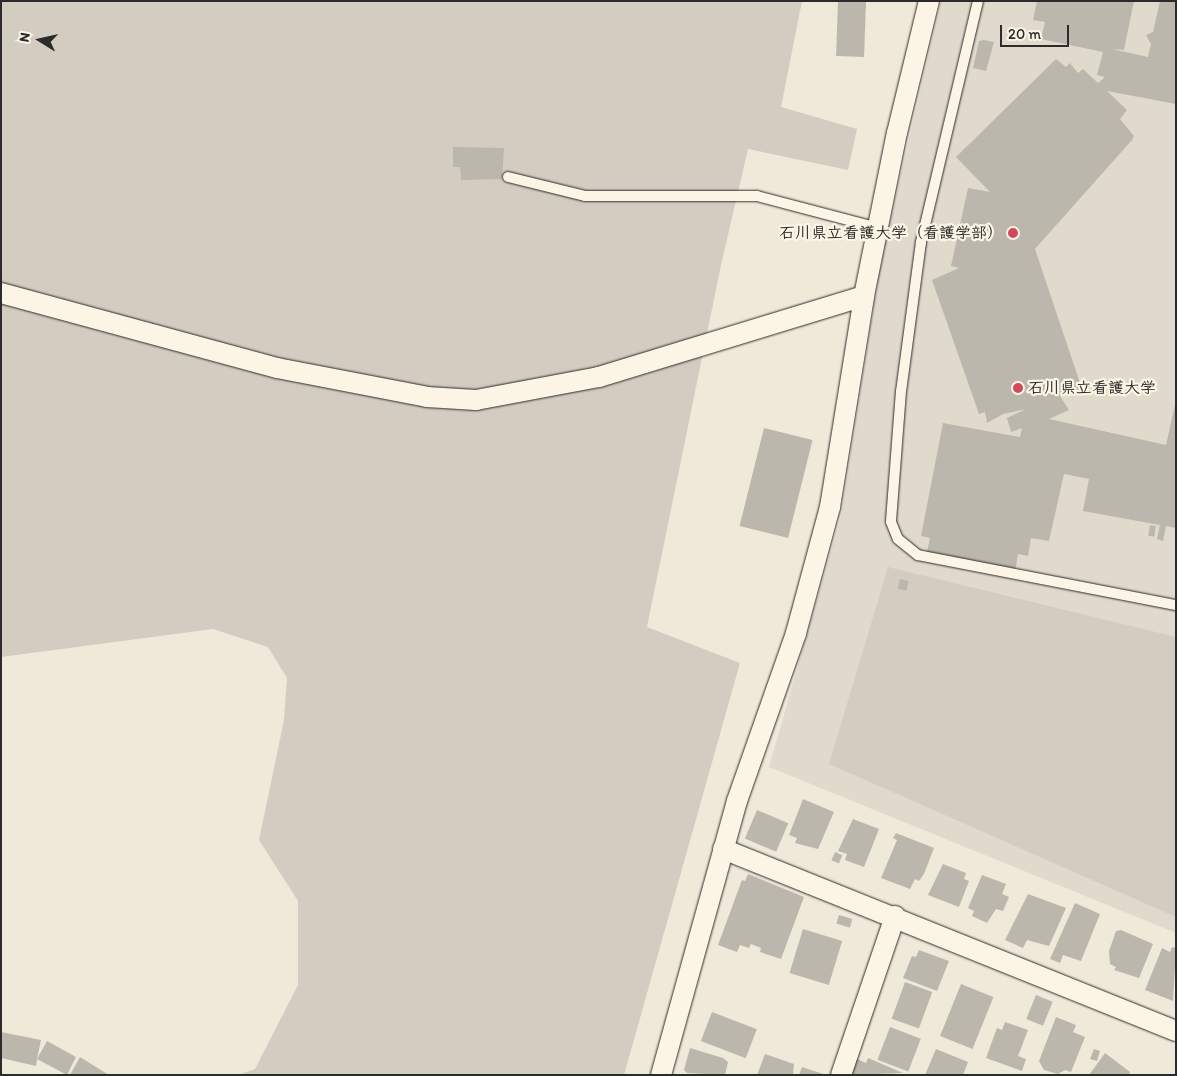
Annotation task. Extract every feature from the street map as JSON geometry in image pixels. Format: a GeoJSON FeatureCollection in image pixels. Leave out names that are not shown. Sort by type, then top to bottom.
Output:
{"type":"FeatureCollection","features":[{"type":"Feature","properties":{"kind":"street"},"geometry":{"type":"LineString","coordinates":[[661,1075],[724,850],[796,633],[830,506],[864,296],[929,1]]}},
{"type":"Feature","properties":{"kind":"street"},"geometry":{"type":"LineString","coordinates":[[1,292],[277,368],[427,397],[476,400],[599,377],[864,296]]}},
{"type":"Feature","properties":{"kind":"street"},"geometry":{"type":"LineString","coordinates":[[724,850],[895,916],[1176,1031]]}},
{"type":"Feature","properties":{"kind":"street"},"geometry":{"type":"LineString","coordinates":[[840,1075],[895,916]]}},
{"type":"Feature","properties":{"kind":"lane"},"geometry":{"type":"LineString","coordinates":[[978,1],[921,242],[901,391],[891,522],[898,539],[918,554],[1176,605]]}},
{"type":"Feature","properties":{"kind":"lane"},"geometry":{"type":"LineString","coordinates":[[508,177],[585,196],[757,196],[878,228]]}},
{"type":"Feature","properties":{"kind":"shaded area"},"geometry":{"type":"Polygon","coordinates":[[[1,1],[802,1],[781,107],[857,129],[848,170],[748,149],[721,265],[647,627],[740,663],[624,1075],[238,1075],[255,1069],[298,985],[298,901],[259,840],[284,720],[287,678],[268,647],[213,629],[1,657],[1,1]]]}},
{"type":"Feature","properties":{"kind":"shaded area","name":"石川県立看護大学"},"geometry":{"type":"Polygon","coordinates":[[[941,1],[1176,1],[1176,933],[769,767],[841,516],[881,260],[941,1]]]}},
{"type":"Feature","properties":{"kind":"shaded area"},"geometry":{"type":"Polygon","coordinates":[[[888,567],[1176,637],[1176,917],[829,764],[888,567]]]}},
{"type":"Feature","properties":{"kind":"building"},"geometry":{"type":"Polygon","coordinates":[[[838,1],[866,2],[864,57],[836,56],[838,1]]]}},
{"type":"Feature","properties":{"kind":"building"},"geometry":{"type":"Polygon","coordinates":[[[1037,1],[1134,1],[1124,50],[1112,49],[1148,57],[1151,44],[1146,35],[1153,32],[1160,1],[1176,1],[1176,104],[1107,91],[1127,110],[1120,119],[1134,136],[1035,249],[1082,389],[1060,396],[1069,410],[1049,419],[1166,445],[1176,400],[1176,528],[1166,526],[1163,541],[1157,539],[1160,525],[1083,511],[1089,479],[1064,474],[1049,541],[1031,538],[1028,556],[1018,554],[1015,572],[927,552],[930,538],[921,536],[943,423],[1020,437],[1022,428],[1011,432],[1007,418],[1026,409],[1003,414],[987,423],[985,412],[979,414],[932,280],[959,268],[951,266],[968,188],[990,192],[956,157],[1056,59],[1066,67],[1070,63],[1078,73],[1083,69],[1098,83],[1105,77],[1097,75],[1103,52],[1041,39],[1045,22],[1033,20],[1037,1]]]}},
{"type":"Feature","properties":{"kind":"building"},"geometry":{"type":"Polygon","coordinates":[[[979,41],[994,42],[986,71],[973,68],[979,41]]]}},
{"type":"Feature","properties":{"kind":"building"},"geometry":{"type":"Polygon","coordinates":[[[453,147],[504,148],[502,179],[461,180],[460,167],[453,167],[453,147]]]}},
{"type":"Feature","properties":{"kind":"building"},"geometry":{"type":"Polygon","coordinates":[[[764,428],[813,440],[788,538],[740,526],[764,428]]]}},
{"type":"Feature","properties":{"kind":"building"},"geometry":{"type":"Polygon","coordinates":[[[1150,525],[1156,526],[1154,537],[1148,536],[1150,525]]]}},
{"type":"Feature","properties":{"kind":"building"},"geometry":{"type":"Polygon","coordinates":[[[900,579],[909,581],[907,591],[898,589],[900,579]]]}},
{"type":"Feature","properties":{"kind":"building"},"geometry":{"type":"Polygon","coordinates":[[[803,799],[834,812],[818,849],[795,843],[797,838],[789,835],[803,799]]]}},
{"type":"Feature","properties":{"kind":"building"},"geometry":{"type":"Polygon","coordinates":[[[757,810],[788,823],[776,852],[745,839],[757,810]]]}},
{"type":"Feature","properties":{"kind":"building"},"geometry":{"type":"Polygon","coordinates":[[[853,819],[879,829],[864,867],[845,860],[847,854],[838,851],[853,819]]]}},
{"type":"Feature","properties":{"kind":"building"},"geometry":{"type":"Polygon","coordinates":[[[896,833],[934,848],[924,874],[919,881],[915,879],[910,889],[881,878],[897,840],[893,838],[896,833]]]}},
{"type":"Feature","properties":{"kind":"building"},"geometry":{"type":"Polygon","coordinates":[[[835,852],[842,855],[839,863],[831,860],[835,852]]]}},
{"type":"Feature","properties":{"kind":"building"},"geometry":{"type":"Polygon","coordinates":[[[943,864],[966,873],[964,879],[969,881],[959,907],[928,895],[943,864]]]}},
{"type":"Feature","properties":{"kind":"building"},"geometry":{"type":"Polygon","coordinates":[[[748,874],[804,897],[781,959],[760,952],[761,948],[751,944],[749,948],[740,945],[737,952],[718,945],[742,880],[745,881],[748,874]]]}},
{"type":"Feature","properties":{"kind":"building"},"geometry":{"type":"Polygon","coordinates":[[[982,875],[1006,884],[1002,894],[1009,897],[1003,911],[996,909],[987,923],[972,916],[974,911],[968,908],[982,875]]]}},
{"type":"Feature","properties":{"kind":"building"},"geometry":{"type":"Polygon","coordinates":[[[1028,894],[1066,908],[1049,946],[1027,940],[1023,948],[1005,940],[1028,894]]]}},
{"type":"Feature","properties":{"kind":"building"},"geometry":{"type":"Polygon","coordinates":[[[1075,903],[1100,914],[1081,961],[1063,955],[1060,963],[1050,959],[1075,903]]]}},
{"type":"Feature","properties":{"kind":"building"},"geometry":{"type":"Polygon","coordinates":[[[839,915],[852,919],[850,928],[836,924],[839,915]]]}},
{"type":"Feature","properties":{"kind":"building"},"geometry":{"type":"Polygon","coordinates":[[[803,929],[842,941],[829,985],[790,973],[803,929]]]}},
{"type":"Feature","properties":{"kind":"building"},"geometry":{"type":"Polygon","coordinates":[[[1121,930],[1153,944],[1139,978],[1114,970],[1116,967],[1110,964],[1109,951],[1116,931],[1121,930]]]}},
{"type":"Feature","properties":{"kind":"building"},"geometry":{"type":"Polygon","coordinates":[[[1172,947],[1176,948],[1173,1001],[1145,990],[1162,948],[1170,952],[1172,947]]]}},
{"type":"Feature","properties":{"kind":"building"},"geometry":{"type":"Polygon","coordinates":[[[919,950],[949,961],[937,991],[903,978],[912,956],[916,957],[919,950]]]}},
{"type":"Feature","properties":{"kind":"building"},"geometry":{"type":"Polygon","coordinates":[[[905,982],[932,992],[919,1029],[892,1019],[905,982]]]}},
{"type":"Feature","properties":{"kind":"building"},"geometry":{"type":"Polygon","coordinates":[[[961,984],[993,997],[972,1049],[940,1036],[961,984]]]}},
{"type":"Feature","properties":{"kind":"building"},"geometry":{"type":"Polygon","coordinates":[[[1036,995],[1053,1002],[1043,1026],[1026,1019],[1036,995]]]}},
{"type":"Feature","properties":{"kind":"building"},"geometry":{"type":"Polygon","coordinates":[[[712,1012],[757,1029],[746,1058],[701,1041],[712,1012]]]}},
{"type":"Feature","properties":{"kind":"building"},"geometry":{"type":"Polygon","coordinates":[[[1056,1017],[1076,1025],[1073,1032],[1085,1037],[1071,1072],[1065,1070],[1058,1074],[1044,1070],[1039,1061],[1056,1017]]]}},
{"type":"Feature","properties":{"kind":"building"},"geometry":{"type":"Polygon","coordinates":[[[1005,1022],[1028,1030],[1018,1056],[1026,1059],[1022,1071],[986,1058],[997,1028],[1002,1030],[1005,1022]]]}},
{"type":"Feature","properties":{"kind":"building"},"geometry":{"type":"Polygon","coordinates":[[[890,1027],[921,1039],[908,1072],[877,1060],[890,1027]]]}},
{"type":"Feature","properties":{"kind":"building"},"geometry":{"type":"Polygon","coordinates":[[[1,1032],[41,1040],[36,1066],[1,1058],[1,1032]]]}},
{"type":"Feature","properties":{"kind":"building"},"geometry":{"type":"Polygon","coordinates":[[[47,1041],[76,1057],[67,1075],[37,1059],[47,1041]]]}},
{"type":"Feature","properties":{"kind":"building"},"geometry":{"type":"Polygon","coordinates":[[[690,1048],[723,1058],[728,1062],[725,1075],[687,1073],[684,1070],[690,1048]]]}},
{"type":"Feature","properties":{"kind":"building"},"geometry":{"type":"Polygon","coordinates":[[[936,1049],[968,1062],[963,1075],[925,1075],[936,1049]]]}},
{"type":"Feature","properties":{"kind":"building"},"geometry":{"type":"Polygon","coordinates":[[[1094,1049],[1100,1051],[1097,1061],[1090,1059],[1094,1049]]]}},
{"type":"Feature","properties":{"kind":"building"},"geometry":{"type":"Polygon","coordinates":[[[1105,1053],[1130,1072],[1129,1075],[1089,1075],[1105,1053]]]}},
{"type":"Feature","properties":{"kind":"building"},"geometry":{"type":"Polygon","coordinates":[[[765,1054],[794,1064],[793,1075],[757,1075],[765,1054]]]}},
{"type":"Feature","properties":{"kind":"building"},"geometry":{"type":"Polygon","coordinates":[[[80,1057],[109,1075],[70,1075],[80,1057]]]}},
{"type":"Feature","properties":{"kind":"building"},"geometry":{"type":"Polygon","coordinates":[[[855,1058],[866,1063],[868,1058],[903,1073],[849,1075],[855,1058]]]}},
{"type":"Feature","properties":{"kind":"building"},"geometry":{"type":"Polygon","coordinates":[[[802,1067],[823,1074],[823,1075],[799,1075],[802,1067]]]}},
{"type":"Feature","properties":{"kind":"place","name":"石川県立看護大学（看護学部）"},"geometry":{"type":"Point","coordinates":[1013,233]}},
{"type":"Feature","properties":{"kind":"place","name":"石川県立看護大学"},"geometry":{"type":"Point","coordinates":[1018,388]}}]}
